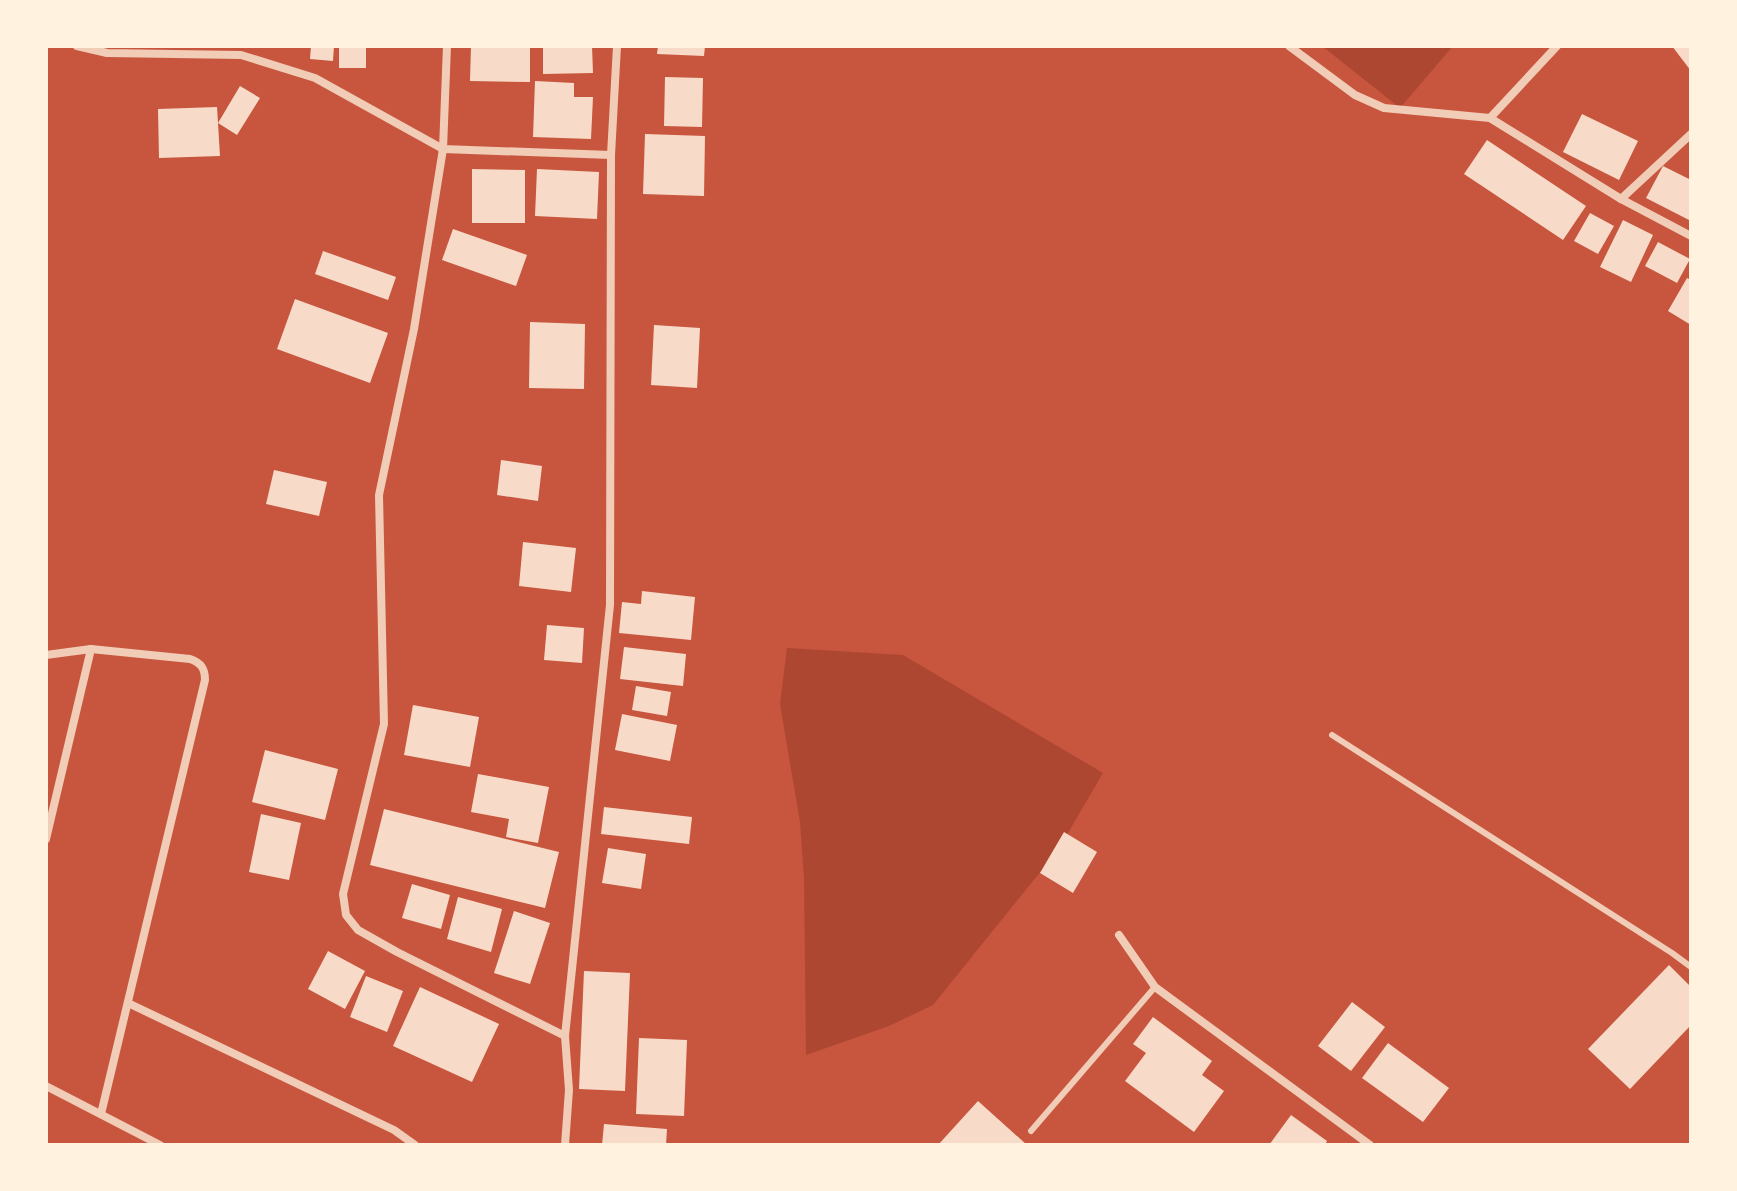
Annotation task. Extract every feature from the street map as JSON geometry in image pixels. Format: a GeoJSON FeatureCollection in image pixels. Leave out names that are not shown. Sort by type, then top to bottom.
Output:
{"type":"FeatureCollection","features":[{"type":"Feature","properties":{"kind":"street"},"geometry":{"type":"LineString","coordinates":[[77,46],[107,53],[241,50],[315,78],[443,149],[611,155]]}},
{"type":"Feature","properties":{"kind":"street"},"geometry":{"type":"LineString","coordinates":[[447,46],[443,149],[414,329],[379,495],[384,724],[343,894],[346,915],[358,930],[565,1036]]}},
{"type":"Feature","properties":{"kind":"street"},"geometry":{"type":"LineString","coordinates":[[565,1145],[569,1090],[565,1036],[610,605],[611,155],[617,46]]}},
{"type":"Feature","properties":{"kind":"street"},"geometry":{"type":"LineString","coordinates":[[1289,46],[1355,95],[1384,108],[1490,118],[1621,199],[1691,236]]}},
{"type":"Feature","properties":{"kind":"street"},"geometry":{"type":"LineString","coordinates":[[1490,118],[1557,46]]}},
{"type":"Feature","properties":{"kind":"street"},"geometry":{"type":"LineString","coordinates":[[1621,199],[1691,134]]}},
{"type":"Feature","properties":{"kind":"street"},"geometry":{"type":"LineString","coordinates":[[46,655],[91,649],[190,659],[199,662],[205,670],[101,1114]]}},
{"type":"Feature","properties":{"kind":"street"},"geometry":{"type":"LineString","coordinates":[[46,839],[91,649]]}},
{"type":"Feature","properties":{"kind":"street"},"geometry":{"type":"LineString","coordinates":[[1119,935],[1155,987],[1370,1145]]}},
{"type":"Feature","properties":{"kind":"street"},"geometry":{"type":"LineString","coordinates":[[128,1003],[394,1130],[415,1145]]}},
{"type":"Feature","properties":{"kind":"street"},"geometry":{"type":"LineString","coordinates":[[46,1086],[160,1145]]}},
{"type":"Feature","properties":{"kind":"lane"},"geometry":{"type":"LineString","coordinates":[[1332,735],[1691,967]]}},
{"type":"Feature","properties":{"kind":"lane"},"geometry":{"type":"LineString","coordinates":[[1031,1131],[1155,987]]}},
{"type":"Feature","properties":{"kind":"shaded area"},"geometry":{"type":"Polygon","coordinates":[[[1322,46],[1453,46],[1400,108],[1322,46]]]}},
{"type":"Feature","properties":{"kind":"shaded area"},"geometry":{"type":"Polygon","coordinates":[[[787,648],[903,655],[1103,773],[1058,850],[933,1005],[889,1026],[806,1055],[804,879],[800,822],[780,704],[787,648]]]}},
{"type":"Feature","properties":{"kind":"building"},"geometry":{"type":"Polygon","coordinates":[[[311,46],[334,46],[333,61],[310,59],[311,46]]]}},
{"type":"Feature","properties":{"kind":"building"},"geometry":{"type":"Polygon","coordinates":[[[339,46],[366,46],[366,68],[339,68],[339,46]]]}},
{"type":"Feature","properties":{"kind":"building"},"geometry":{"type":"Polygon","coordinates":[[[471,46],[530,46],[530,82],[470,81],[471,46]]]}},
{"type":"Feature","properties":{"kind":"building"},"geometry":{"type":"Polygon","coordinates":[[[543,46],[592,46],[593,73],[543,74],[543,46]]]}},
{"type":"Feature","properties":{"kind":"building"},"geometry":{"type":"Polygon","coordinates":[[[658,46],[705,46],[704,56],[657,54],[658,46]]]}},
{"type":"Feature","properties":{"kind":"building"},"geometry":{"type":"Polygon","coordinates":[[[1672,46],[1691,46],[1691,71],[1672,46]]]}},
{"type":"Feature","properties":{"kind":"building"},"geometry":{"type":"Polygon","coordinates":[[[665,77],[703,78],[702,127],[664,126],[665,77]]]}},
{"type":"Feature","properties":{"kind":"building"},"geometry":{"type":"Polygon","coordinates":[[[535,81],[574,83],[574,97],[593,97],[591,139],[533,137],[535,81]]]}},
{"type":"Feature","properties":{"kind":"building"},"geometry":{"type":"Polygon","coordinates":[[[240,86],[260,98],[237,135],[218,123],[240,86]]]}},
{"type":"Feature","properties":{"kind":"building"},"geometry":{"type":"Polygon","coordinates":[[[217,107],[220,156],[159,158],[158,109],[217,107]]]}},
{"type":"Feature","properties":{"kind":"building"},"geometry":{"type":"Polygon","coordinates":[[[1582,114],[1638,141],[1619,180],[1563,152],[1582,114]]]}},
{"type":"Feature","properties":{"kind":"building"},"geometry":{"type":"Polygon","coordinates":[[[645,134],[705,136],[704,196],[643,194],[645,134]]]}},
{"type":"Feature","properties":{"kind":"building"},"geometry":{"type":"Polygon","coordinates":[[[1487,140],[1586,206],[1563,240],[1464,174],[1487,140]]]}},
{"type":"Feature","properties":{"kind":"building"},"geometry":{"type":"Polygon","coordinates":[[[1663,166],[1691,180],[1691,221],[1646,198],[1663,166]]]}},
{"type":"Feature","properties":{"kind":"building"},"geometry":{"type":"Polygon","coordinates":[[[472,169],[525,170],[525,223],[472,223],[472,169]]]}},
{"type":"Feature","properties":{"kind":"building"},"geometry":{"type":"Polygon","coordinates":[[[537,169],[599,172],[597,219],[535,216],[537,169]]]}},
{"type":"Feature","properties":{"kind":"building"},"geometry":{"type":"Polygon","coordinates":[[[1590,213],[1614,226],[1598,254],[1574,241],[1590,213]]]}},
{"type":"Feature","properties":{"kind":"building"},"geometry":{"type":"Polygon","coordinates":[[[1623,220],[1653,235],[1631,282],[1600,267],[1623,220]]]}},
{"type":"Feature","properties":{"kind":"building"},"geometry":{"type":"Polygon","coordinates":[[[453,229],[527,255],[516,286],[442,260],[453,229]]]}},
{"type":"Feature","properties":{"kind":"building"},"geometry":{"type":"Polygon","coordinates":[[[1658,242],[1690,259],[1677,283],[1645,266],[1658,242]]]}},
{"type":"Feature","properties":{"kind":"building"},"geometry":{"type":"Polygon","coordinates":[[[323,251],[396,277],[388,300],[315,274],[323,251]]]}},
{"type":"Feature","properties":{"kind":"building"},"geometry":{"type":"Polygon","coordinates":[[[1687,278],[1691,280],[1691,325],[1668,311],[1687,278]]]}},
{"type":"Feature","properties":{"kind":"building"},"geometry":{"type":"Polygon","coordinates":[[[295,299],[388,333],[370,383],[277,349],[295,299]]]}},
{"type":"Feature","properties":{"kind":"building"},"geometry":{"type":"Polygon","coordinates":[[[530,322],[585,324],[584,389],[529,388],[530,322]]]}},
{"type":"Feature","properties":{"kind":"building"},"geometry":{"type":"Polygon","coordinates":[[[654,325],[700,328],[697,388],[651,385],[654,325]]]}},
{"type":"Feature","properties":{"kind":"building"},"geometry":{"type":"Polygon","coordinates":[[[501,460],[542,466],[538,501],[497,495],[501,460]]]}},
{"type":"Feature","properties":{"kind":"building"},"geometry":{"type":"Polygon","coordinates":[[[274,470],[327,482],[319,516],[266,504],[274,470]]]}},
{"type":"Feature","properties":{"kind":"building"},"geometry":{"type":"Polygon","coordinates":[[[523,542],[576,548],[571,592],[519,586],[523,542]]]}},
{"type":"Feature","properties":{"kind":"building"},"geometry":{"type":"Polygon","coordinates":[[[642,591],[695,597],[691,640],[619,633],[622,602],[641,604],[642,591]]]}},
{"type":"Feature","properties":{"kind":"building"},"geometry":{"type":"Polygon","coordinates":[[[547,625],[584,628],[582,663],[544,660],[547,625]]]}},
{"type":"Feature","properties":{"kind":"building"},"geometry":{"type":"Polygon","coordinates":[[[624,647],[686,654],[683,686],[620,679],[624,647]]]}},
{"type":"Feature","properties":{"kind":"building"},"geometry":{"type":"Polygon","coordinates":[[[636,686],[671,692],[667,716],[632,710],[636,686]]]}},
{"type":"Feature","properties":{"kind":"building"},"geometry":{"type":"Polygon","coordinates":[[[413,705],[479,717],[470,767],[404,755],[413,705]]]}},
{"type":"Feature","properties":{"kind":"building"},"geometry":{"type":"Polygon","coordinates":[[[622,714],[677,725],[670,761],[615,750],[622,714]]]}},
{"type":"Feature","properties":{"kind":"building"},"geometry":{"type":"Polygon","coordinates":[[[265,750],[338,769],[325,820],[252,802],[265,750]]]}},
{"type":"Feature","properties":{"kind":"building"},"geometry":{"type":"Polygon","coordinates":[[[478,774],[549,787],[538,843],[506,837],[509,819],[471,812],[478,774]]]}},
{"type":"Feature","properties":{"kind":"building"},"geometry":{"type":"Polygon","coordinates":[[[604,807],[692,817],[689,844],[601,834],[604,807]]]}},
{"type":"Feature","properties":{"kind":"building"},"geometry":{"type":"Polygon","coordinates":[[[384,809],[559,852],[545,908],[370,865],[384,809]]]}},
{"type":"Feature","properties":{"kind":"building"},"geometry":{"type":"Polygon","coordinates":[[[261,814],[301,823],[289,880],[249,872],[261,814]]]}},
{"type":"Feature","properties":{"kind":"building"},"geometry":{"type":"Polygon","coordinates":[[[1064,832],[1097,852],[1073,893],[1040,873],[1064,832]]]}},
{"type":"Feature","properties":{"kind":"building"},"geometry":{"type":"Polygon","coordinates":[[[608,848],[646,854],[641,889],[602,883],[608,848]]]}},
{"type":"Feature","properties":{"kind":"building"},"geometry":{"type":"Polygon","coordinates":[[[412,884],[450,895],[441,929],[402,918],[412,884]]]}},
{"type":"Feature","properties":{"kind":"building"},"geometry":{"type":"Polygon","coordinates":[[[458,897],[502,909],[491,952],[447,939],[458,897]]]}},
{"type":"Feature","properties":{"kind":"building"},"geometry":{"type":"Polygon","coordinates":[[[514,911],[550,923],[530,984],[494,973],[514,911]]]}},
{"type":"Feature","properties":{"kind":"building"},"geometry":{"type":"Polygon","coordinates":[[[328,951],[365,971],[345,1009],[308,989],[328,951]]]}},
{"type":"Feature","properties":{"kind":"building"},"geometry":{"type":"Polygon","coordinates":[[[1669,965],[1691,987],[1691,1025],[1630,1089],[1588,1049],[1669,965]]]}},
{"type":"Feature","properties":{"kind":"building"},"geometry":{"type":"Polygon","coordinates":[[[584,971],[630,973],[625,1091],[579,1089],[584,971]]]}},
{"type":"Feature","properties":{"kind":"building"},"geometry":{"type":"Polygon","coordinates":[[[366,976],[403,991],[387,1032],[350,1017],[366,976]]]}},
{"type":"Feature","properties":{"kind":"building"},"geometry":{"type":"Polygon","coordinates":[[[420,987],[499,1024],[472,1082],[393,1046],[420,987]]]}},
{"type":"Feature","properties":{"kind":"building"},"geometry":{"type":"Polygon","coordinates":[[[1352,1002],[1385,1027],[1351,1071],[1318,1046],[1352,1002]]]}},
{"type":"Feature","properties":{"kind":"building"},"geometry":{"type":"Polygon","coordinates":[[[1153,1017],[1212,1061],[1202,1075],[1224,1091],[1194,1132],[1125,1081],[1146,1053],[1133,1044],[1153,1017]]]}},
{"type":"Feature","properties":{"kind":"building"},"geometry":{"type":"Polygon","coordinates":[[[639,1038],[687,1040],[684,1116],[636,1114],[639,1038]]]}},
{"type":"Feature","properties":{"kind":"building"},"geometry":{"type":"Polygon","coordinates":[[[1388,1043],[1449,1088],[1423,1122],[1362,1078],[1388,1043]]]}},
{"type":"Feature","properties":{"kind":"building"},"geometry":{"type":"Polygon","coordinates":[[[978,1101],[1027,1145],[938,1145],[978,1101]]]}},
{"type":"Feature","properties":{"kind":"building"},"geometry":{"type":"Polygon","coordinates":[[[1291,1115],[1327,1141],[1325,1145],[1269,1145],[1291,1115]]]}},
{"type":"Feature","properties":{"kind":"building"},"geometry":{"type":"Polygon","coordinates":[[[604,1124],[667,1129],[666,1145],[602,1145],[604,1124]]]}}]}
